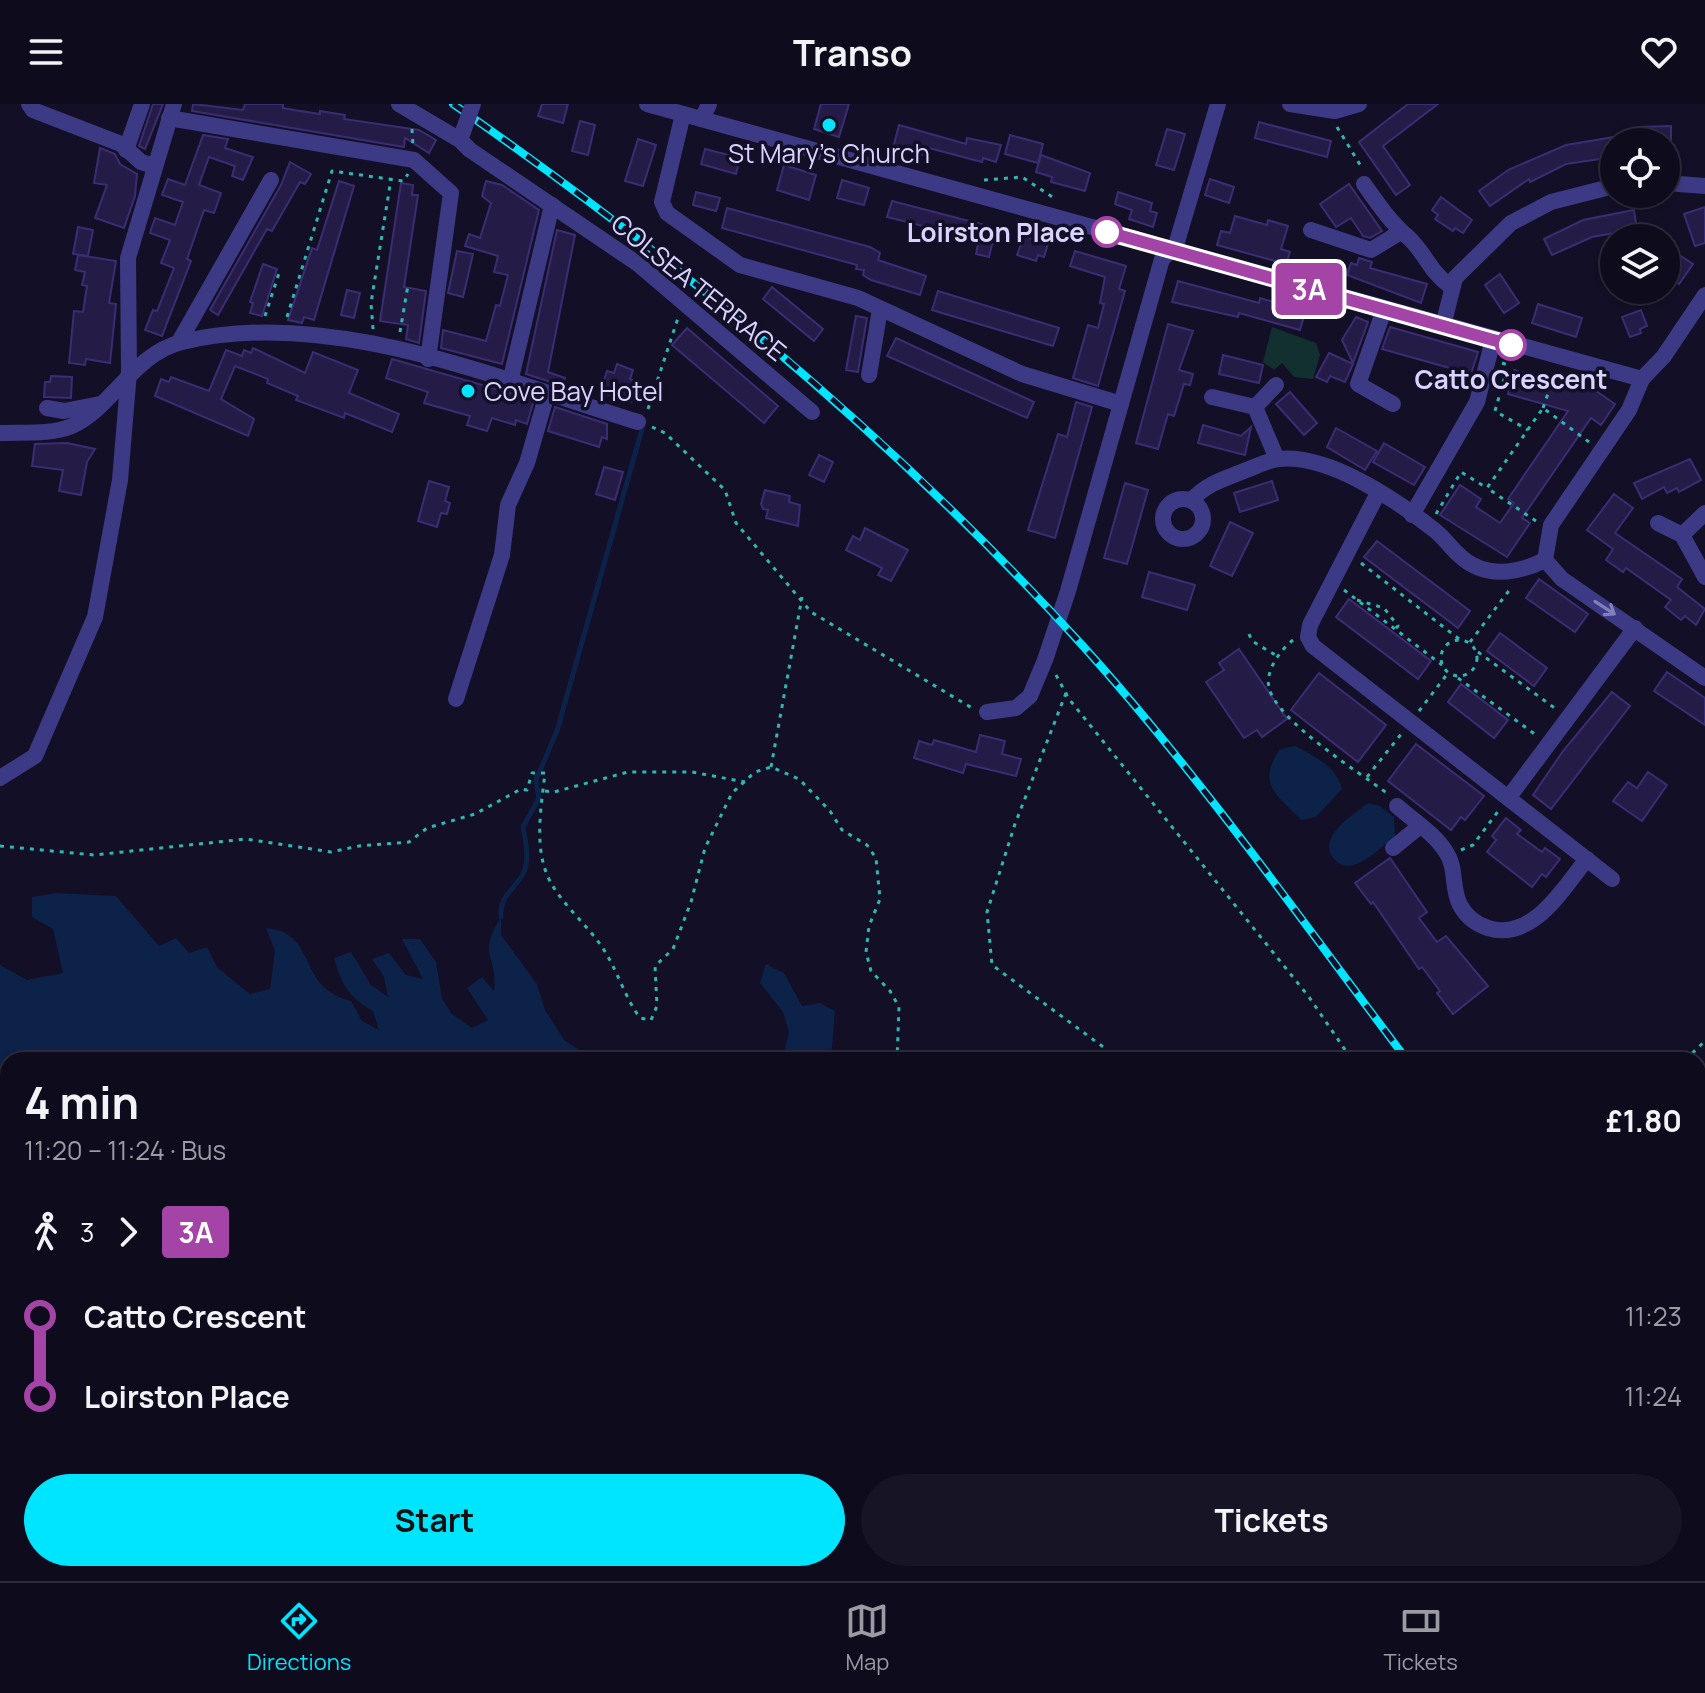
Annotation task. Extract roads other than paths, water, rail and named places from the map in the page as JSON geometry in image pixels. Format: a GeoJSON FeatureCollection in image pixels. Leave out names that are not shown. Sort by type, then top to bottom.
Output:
{"type":"FeatureCollection","features":[{"type":"Feature","properties":{"kind":"street"},"geometry":{"type":"LineString","coordinates":[[29,104],[33,110],[121,144],[141,162],[154,166]]}},
{"type":"Feature","properties":{"kind":"street"},"geometry":{"type":"LineString","coordinates":[[126,150],[142,104]]}},
{"type":"Feature","properties":{"kind":"street","name":"COLSEA TERRACE"},"geometry":{"type":"LineString","coordinates":[[399,104],[460,140],[638,264],[812,412]]}},
{"type":"Feature","properties":{"kind":"street"},"geometry":{"type":"LineString","coordinates":[[460,140],[473,104]]}},
{"type":"Feature","properties":{"kind":"street"},"geometry":{"type":"LineString","coordinates":[[647,104],[683,114],[705,112],[1172,251],[1642,379]]}},
{"type":"Feature","properties":{"kind":"street"},"geometry":{"type":"LineString","coordinates":[[987,712],[1016,708],[1030,696],[1046,657],[1162,259],[1172,251],[1218,104]]}},
{"type":"Feature","properties":{"kind":"street"},"geometry":{"type":"LineString","coordinates":[[1290,104],[1335,111],[1359,104]]}},
{"type":"Feature","properties":{"kind":"street"},"geometry":{"type":"LineString","coordinates":[[0,778],[35,756],[95,617],[120,480],[129,372],[128,258],[172,111],[416,161],[451,193],[428,359]]}},
{"type":"Feature","properties":{"kind":"street"},"geometry":{"type":"LineString","coordinates":[[683,114],[663,187],[662,202],[667,213],[740,265],[858,298],[1022,374],[1121,404]]}},
{"type":"Feature","properties":{"kind":"street"},"geometry":{"type":"LineString","coordinates":[[1364,184],[1399,233],[1408,237],[1437,277],[1450,286]]}},
{"type":"Feature","properties":{"kind":"street"},"geometry":{"type":"LineString","coordinates":[[1680,184],[1705,186]]}},
{"type":"Feature","properties":{"kind":"street"},"geometry":{"type":"LineString","coordinates":[[179,342],[262,186]]}},
{"type":"Feature","properties":{"kind":"street"},"geometry":{"type":"LineString","coordinates":[[1443,326],[1450,286],[1461,269],[1511,223],[1551,202],[1600,190]]}},
{"type":"Feature","properties":{"kind":"street"},"geometry":{"type":"LineString","coordinates":[[510,382],[552,205]]}},
{"type":"Feature","properties":{"kind":"street"},"geometry":{"type":"LineString","coordinates":[[1311,230],[1371,250],[1399,233]]}},
{"type":"Feature","properties":{"kind":"street"},"geometry":{"type":"LineString","coordinates":[[1705,295],[1664,356],[1642,379],[1629,410],[1549,530],[1545,560],[1562,579],[1705,678]]}},
{"type":"Feature","properties":{"kind":"street"},"geometry":{"type":"LineString","coordinates":[[869,375],[880,309]]}},
{"type":"Feature","properties":{"kind":"street"},"geometry":{"type":"LineString","coordinates":[[1384,310],[1358,384],[1393,404]]}},
{"type":"Feature","properties":{"kind":"street"},"geometry":{"type":"LineString","coordinates":[[0,433],[71,427],[101,403],[129,372],[179,342],[261,332],[369,341],[638,422]]}},
{"type":"Feature","properties":{"kind":"street"},"geometry":{"type":"LineString","coordinates":[[1412,515],[1477,402],[1493,340]]}},
{"type":"Feature","properties":{"kind":"street"},"geometry":{"type":"LineString","coordinates":[[1255,407],[1276,385]]}},
{"type":"Feature","properties":{"kind":"street"},"geometry":{"type":"LineString","coordinates":[[456,699],[502,555],[508,505],[527,463],[547,394]]}},
{"type":"Feature","properties":{"kind":"street"},"geometry":{"type":"LineString","coordinates":[[1212,397],[1255,407]]}},
{"type":"Feature","properties":{"kind":"street"},"geometry":{"type":"LineString","coordinates":[[47,408],[64,411],[101,403]]}},
{"type":"Feature","properties":{"kind":"street"},"geometry":{"type":"LineString","coordinates":[[1255,407],[1277,459]]}},
{"type":"Feature","properties":{"kind":"street"},"geometry":{"type":"LineString","coordinates":[[0,423],[23,432]]}},
{"type":"Feature","properties":{"kind":"street"},"geometry":{"type":"LineString","coordinates":[[1192,500],[1203,488],[1277,459],[1313,460],[1378,493],[1430,526],[1461,558],[1478,567],[1497,573],[1516,571],[1545,560]]}},
{"type":"Feature","properties":{"kind":"street"},"geometry":{"type":"LineString","coordinates":[[1378,493],[1339,565],[1310,625],[1308,637],[1321,654],[1612,879]]}},
{"type":"Feature","properties":{"kind":"street"},"geometry":{"type":"LineString","coordinates":[[1682,535],[1705,513]]}},
{"type":"Feature","properties":{"kind":"street"},"geometry":{"type":"LineString","coordinates":[[1658,523],[1682,535],[1705,577]]}},
{"type":"Feature","properties":{"kind":"street"},"geometry":{"type":"LineString","coordinates":[[1509,797],[1635,628]]}},
{"type":"Feature","properties":{"kind":"street"},"geometry":{"type":"LineString","coordinates":[[1397,806],[1436,837],[1449,856],[1455,895],[1470,918],[1484,927],[1510,930],[1538,917],[1587,859]]}},
{"type":"Feature","properties":{"kind":"street"},"geometry":{"type":"LineString","coordinates":[[1393,848],[1420,826]]}},
{"type":"Feature","properties":{"kind":"water"},"geometry":{"type":"Polygon","coordinates":[[[1295,746],[1330,768],[1342,789],[1316,817],[1301,820],[1277,795],[1270,780],[1273,761],[1280,749],[1295,746]]]}},
{"type":"Feature","properties":{"kind":"water"},"geometry":{"type":"Polygon","coordinates":[[[1368,803],[1380,806],[1394,817],[1395,837],[1364,860],[1351,866],[1342,865],[1330,852],[1332,836],[1368,803]]]}},
{"type":"Feature","properties":{"kind":"water"},"geometry":{"type":"Polygon","coordinates":[[[56,893],[116,896],[159,946],[176,938],[189,953],[207,947],[217,967],[250,994],[270,989],[275,951],[266,928],[283,932],[301,949],[325,988],[351,1001],[362,1021],[379,1030],[373,1011],[347,989],[334,958],[351,952],[371,985],[388,997],[384,977],[372,959],[389,953],[406,975],[423,979],[402,939],[420,939],[436,962],[442,999],[452,1014],[472,1028],[488,1020],[467,988],[482,977],[494,991],[489,948],[501,917],[501,935],[537,984],[545,1010],[565,1041],[584,1052],[0,1052],[0,965],[27,980],[63,973],[53,929],[32,917],[32,897],[56,893]]]}},
{"type":"Feature","properties":{"kind":"water"},"geometry":{"type":"Polygon","coordinates":[[[766,964],[784,973],[802,1006],[820,1003],[835,1011],[832,1052],[784,1052],[789,1032],[783,1012],[760,983],[766,964]]]}},
{"type":"Feature","properties":{"kind":"waterway"},"geometry":{"type":"LineString","coordinates":[[501,917],[502,903],[526,867],[523,827],[539,798],[536,780],[557,731],[642,429]]}},
{"type":"Feature","properties":{"kind":"railway"},"geometry":{"type":"LineString","coordinates":[[453,104],[538,164],[704,291],[862,425],[938,496],[1126,695],[1250,850],[1401,1052]]}},
{"type":"Feature","properties":{"kind":"place","name":"St Mary's Church"},"geometry":{"type":"Point","coordinates":[829,125]}},
{"type":"Feature","properties":{"kind":"place","name":"Loirston Place"},"geometry":{"type":"Point","coordinates":[1107,232]}},
{"type":"Feature","properties":{"kind":"place","name":"Catto Crescent"},"geometry":{"type":"Point","coordinates":[1511,345]}},
{"type":"Feature","properties":{"kind":"place","name":"Cove Bay Hotel"},"geometry":{"type":"Point","coordinates":[468,391]}}]}
